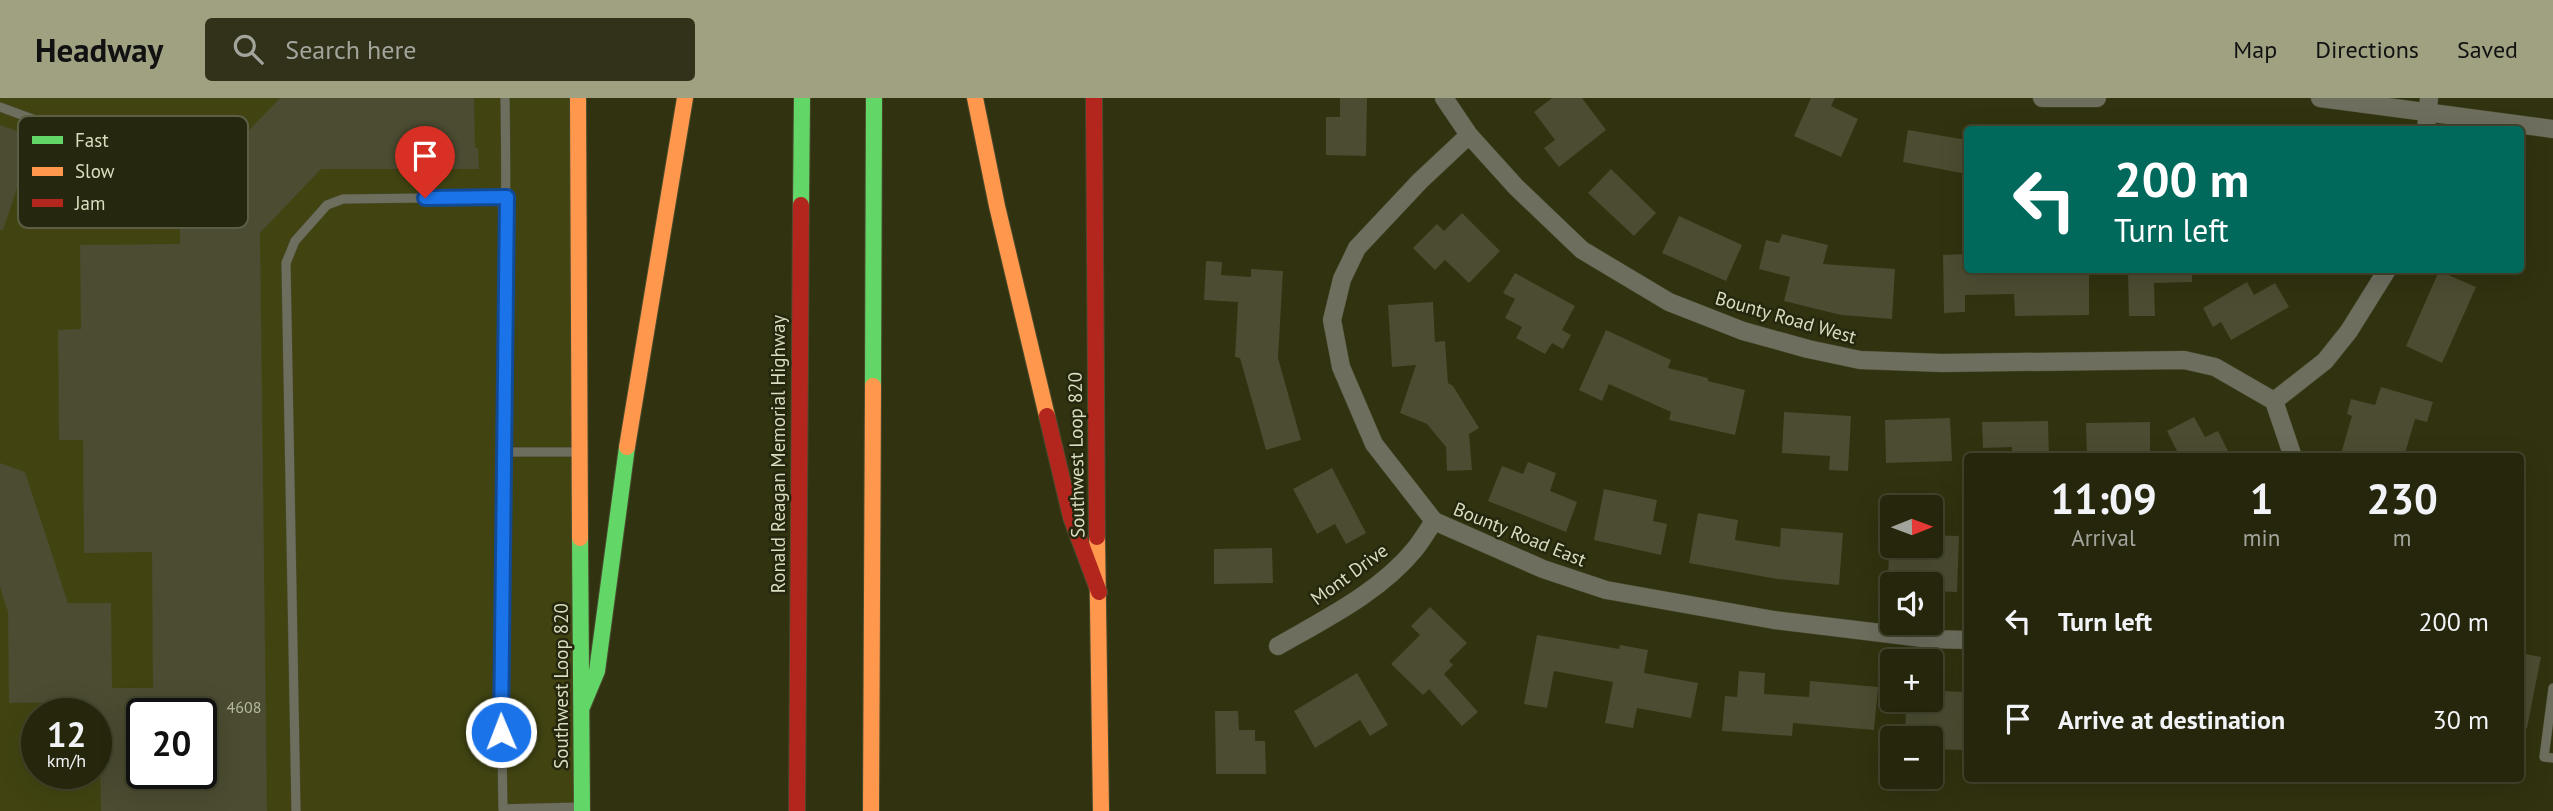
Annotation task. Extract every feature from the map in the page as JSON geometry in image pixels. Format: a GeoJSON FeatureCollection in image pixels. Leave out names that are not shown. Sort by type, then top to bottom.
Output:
{"type":"FeatureCollection","features":[{"type":"Feature","properties":{"kind":"main road","name":"Southwest Loop 820"},"geometry":{"type":"LineString","coordinates":[[578,98],[582,809]]}},
{"type":"Feature","properties":{"kind":"main road"},"geometry":{"type":"LineString","coordinates":[[582,707],[597,671],[630,427],[685,98]]}},
{"type":"Feature","properties":{"kind":"main road","name":"Ronald Reagan Memorial Highway"},"geometry":{"type":"LineString","coordinates":[[797,811],[802,98]]}},
{"type":"Feature","properties":{"kind":"main road"},"geometry":{"type":"LineString","coordinates":[[871,811],[874,98]]}},
{"type":"Feature","properties":{"kind":"main road"},"geometry":{"type":"LineString","coordinates":[[975,98],[997,206],[1071,517],[1099,592]]}},
{"type":"Feature","properties":{"kind":"main road","name":"Southwest Loop 820"},"geometry":{"type":"LineString","coordinates":[[1094,98],[1101,811]]}},
{"type":"Feature","properties":{"kind":"main road"},"geometry":{"type":"LineString","coordinates":[[872,401],[891,434]]}},
{"type":"Feature","properties":{"kind":"street","name":"Bounty Road West"},"geometry":{"type":"LineString","coordinates":[[1444,98],[1469,135],[1516,187],[1582,250],[1669,302],[1743,331],[1860,360],[1942,363],[2185,360],[2216,366],[2274,401]]}},
{"type":"Feature","properties":{"kind":"street"},"geometry":{"type":"LineString","coordinates":[[2042,98],[2097,98]]}},
{"type":"Feature","properties":{"kind":"street"},"geometry":{"type":"LineString","coordinates":[[2320,98],[2517,126]]}},
{"type":"Feature","properties":{"kind":"street"},"geometry":{"type":"LineString","coordinates":[[2524,127],[2553,129]]}},
{"type":"Feature","properties":{"kind":"street","name":"Bounty Road East"},"geometry":{"type":"LineString","coordinates":[[1469,135],[1420,181],[1357,248],[1342,279],[1332,320],[1341,367],[1374,444],[1434,522],[1543,569],[1605,590],[1774,620],[1931,639],[1964,640]]}},
{"type":"Feature","properties":{"kind":"street"},"geometry":{"type":"LineString","coordinates":[[2292,453],[2274,401],[2325,361],[2349,331],[2385,273]]}},
{"type":"Feature","properties":{"kind":"street","name":"Mont Drive"},"geometry":{"type":"LineString","coordinates":[[1278,646],[1341,609],[1389,575],[1415,549],[1434,522]]}},
{"type":"Feature","properties":{"kind":"lane"},"geometry":{"type":"LineString","coordinates":[[505,98],[507,197],[501,708],[503,809],[582,809]]}},
{"type":"Feature","properties":{"kind":"lane"},"geometry":{"type":"LineString","coordinates":[[0,107],[24,116]]}},
{"type":"Feature","properties":{"kind":"lane"},"geometry":{"type":"LineString","coordinates":[[296,811],[286,263],[295,241],[318,214],[327,205],[343,199],[507,197]]}},
{"type":"Feature","properties":{"kind":"lane"},"geometry":{"type":"LineString","coordinates":[[504,452],[580,452]]}},
{"type":"Feature","properties":{"kind":"lane"},"geometry":{"type":"LineString","coordinates":[[2553,688],[2544,757],[2553,758]]}},
{"type":"Feature","properties":{"kind":"shaded area"},"geometry":{"type":"Polygon","coordinates":[[[0,98],[578,98],[582,811],[0,811],[0,98]]]}},
{"type":"Feature","properties":{"kind":"building"},"geometry":{"type":"Polygon","coordinates":[[[280,98],[474,98],[475,148],[478,148],[479,169],[321,169],[260,233],[267,811],[101,811],[101,789],[112,789],[112,698],[21,698],[21,703],[9,703],[8,612],[0,587],[0,463],[25,472],[68,603],[111,603],[112,688],[153,688],[152,552],[84,553],[83,440],[59,440],[58,330],[81,329],[80,245],[180,244],[180,228],[248,228],[248,131],[280,98]]]}},
{"type":"Feature","properties":{"kind":"building"},"geometry":{"type":"Polygon","coordinates":[[[1340,98],[1367,98],[1366,156],[1326,155],[1326,117],[1340,117],[1340,98]]]}},
{"type":"Feature","properties":{"kind":"building"},"geometry":{"type":"Polygon","coordinates":[[[1552,98],[1582,98],[1606,130],[1559,167],[1544,148],[1555,140],[1534,112],[1552,98]]]}},
{"type":"Feature","properties":{"kind":"building"},"geometry":{"type":"Polygon","coordinates":[[[1811,98],[1835,98],[1831,106],[1858,119],[1841,157],[1794,136],[1811,98]]]}},
{"type":"Feature","properties":{"kind":"building"},"geometry":{"type":"Polygon","coordinates":[[[0,125],[18,131],[18,185],[3,230],[0,230],[0,125]]]}},
{"type":"Feature","properties":{"kind":"building"},"geometry":{"type":"Polygon","coordinates":[[[1908,130],[1964,139],[1964,173],[1903,162],[1908,130]]]}},
{"type":"Feature","properties":{"kind":"building"},"geometry":{"type":"Polygon","coordinates":[[[1611,169],[1656,213],[1634,236],[1588,193],[1611,169]]]}},
{"type":"Feature","properties":{"kind":"building"},"geometry":{"type":"Polygon","coordinates":[[[1462,213],[1500,251],[1469,283],[1445,260],[1435,270],[1413,248],[1437,224],[1444,231],[1462,213]]]}},
{"type":"Feature","properties":{"kind":"building"},"geometry":{"type":"Polygon","coordinates":[[[1679,216],[1742,245],[1726,281],[1662,253],[1679,216]]]}},
{"type":"Feature","properties":{"kind":"building"},"geometry":{"type":"Polygon","coordinates":[[[1782,234],[1828,245],[1823,264],[1895,269],[1892,319],[1841,315],[1784,301],[1790,277],[1759,269],[1766,240],[1779,243],[1782,234]]]}},
{"type":"Feature","properties":{"kind":"building"},"geometry":{"type":"Polygon","coordinates":[[[1964,254],[1964,273],[2089,275],[2089,315],[2015,316],[2014,294],[1965,295],[1965,312],[1944,313],[1943,255],[1964,254]]]}},
{"type":"Feature","properties":{"kind":"building"},"geometry":{"type":"Polygon","coordinates":[[[1206,261],[1222,262],[1221,275],[1251,277],[1251,269],[1283,271],[1278,358],[1301,440],[1266,450],[1240,358],[1235,357],[1238,302],[1204,300],[1206,261]]]}},
{"type":"Feature","properties":{"kind":"building"},"geometry":{"type":"Polygon","coordinates":[[[1515,273],[1575,306],[1562,330],[1571,335],[1563,349],[1552,343],[1545,354],[1516,338],[1522,327],[1505,318],[1515,299],[1503,293],[1515,273]]]}},
{"type":"Feature","properties":{"kind":"building"},"geometry":{"type":"Polygon","coordinates":[[[2128,273],[2192,273],[2192,282],[2154,283],[2155,316],[2129,316],[2128,273]]]}},
{"type":"Feature","properties":{"kind":"building"},"geometry":{"type":"Polygon","coordinates":[[[2438,273],[2476,287],[2442,363],[2406,346],[2438,273]]]}},
{"type":"Feature","properties":{"kind":"building"},"geometry":{"type":"Polygon","coordinates":[[[2247,282],[2254,295],[2275,283],[2289,307],[2231,340],[2221,322],[2213,327],[2203,308],[2247,282]]]}},
{"type":"Feature","properties":{"kind":"building"},"geometry":{"type":"Polygon","coordinates":[[[1433,302],[1435,342],[1445,341],[1448,383],[1453,386],[1479,428],[1469,434],[1472,470],[1447,471],[1446,447],[1427,424],[1400,413],[1416,365],[1392,367],[1388,305],[1433,302]]]}},
{"type":"Feature","properties":{"kind":"building"},"geometry":{"type":"Polygon","coordinates":[[[1606,330],[1671,360],[1668,368],[1745,390],[1735,435],[1669,420],[1671,412],[1609,384],[1602,401],[1579,390],[1606,330]]]}},
{"type":"Feature","properties":{"kind":"building"},"geometry":{"type":"Polygon","coordinates":[[[2381,387],[2433,402],[2427,422],[2415,419],[2405,453],[2341,453],[2352,416],[2347,414],[2351,399],[2375,405],[2381,387]]]}},
{"type":"Feature","properties":{"kind":"building"},"geometry":{"type":"Polygon","coordinates":[[[1784,412],[1851,416],[1848,471],[1829,470],[1830,456],[1782,453],[1784,412]]]}},
{"type":"Feature","properties":{"kind":"building"},"geometry":{"type":"Polygon","coordinates":[[[2194,417],[2205,437],[2218,431],[2229,453],[2178,453],[2167,431],[2194,417]]]}},
{"type":"Feature","properties":{"kind":"building"},"geometry":{"type":"Polygon","coordinates":[[[1950,418],[1952,461],[1886,463],[1885,420],[1950,418]]]}},
{"type":"Feature","properties":{"kind":"building"},"geometry":{"type":"Polygon","coordinates":[[[2048,421],[2049,453],[2012,453],[2012,447],[1983,448],[1982,422],[2048,421]]]}},
{"type":"Feature","properties":{"kind":"building"},"geometry":{"type":"Polygon","coordinates":[[[2150,422],[2150,453],[2087,453],[2086,423],[2150,422]]]}},
{"type":"Feature","properties":{"kind":"building"},"geometry":{"type":"Polygon","coordinates":[[[1528,462],[1556,473],[1550,491],[1577,502],[1566,532],[1488,501],[1502,466],[1523,474],[1528,462]]]}},
{"type":"Feature","properties":{"kind":"building"},"geometry":{"type":"Polygon","coordinates":[[[1332,468],[1366,533],[1346,544],[1335,524],[1317,534],[1293,489],[1332,468]]]}},
{"type":"Feature","properties":{"kind":"building"},"geometry":{"type":"Polygon","coordinates":[[[1604,489],[1657,500],[1653,521],[1667,524],[1661,555],[1594,540],[1604,489]]]}},
{"type":"Feature","properties":{"kind":"building"},"geometry":{"type":"Polygon","coordinates":[[[1698,513],[1738,520],[1735,540],[1780,547],[1781,528],[1843,533],[1839,585],[1777,579],[1689,563],[1698,513]]]}},
{"type":"Feature","properties":{"kind":"building"},"geometry":{"type":"Polygon","coordinates":[[[1943,535],[1959,536],[1957,592],[1943,591],[1943,572],[1888,572],[1889,558],[1943,558],[1943,535]]]}},
{"type":"Feature","properties":{"kind":"building"},"geometry":{"type":"Polygon","coordinates":[[[1272,548],[1273,583],[1214,584],[1214,549],[1272,548]]]}},
{"type":"Feature","properties":{"kind":"building"},"geometry":{"type":"Polygon","coordinates":[[[1430,607],[1467,643],[1449,661],[1453,665],[1444,674],[1478,712],[1462,726],[1429,689],[1423,695],[1391,664],[1420,635],[1411,626],[1430,607]]]}},
{"type":"Feature","properties":{"kind":"building"},"geometry":{"type":"Polygon","coordinates":[[[1537,635],[1619,649],[1620,645],[1648,650],[1644,673],[1698,683],[1691,718],[1637,708],[1633,728],[1605,723],[1613,682],[1554,671],[1547,708],[1524,704],[1537,635]]]}},
{"type":"Feature","properties":{"kind":"building"},"geometry":{"type":"Polygon","coordinates":[[[2524,654],[2541,657],[2527,728],[2524,728],[2524,654]]]}},
{"type":"Feature","properties":{"kind":"building"},"geometry":{"type":"Polygon","coordinates":[[[1739,671],[1765,673],[1764,694],[1809,697],[1810,681],[1878,687],[1874,730],[1793,723],[1792,736],[1722,731],[1725,696],[1737,697],[1739,671]]]}},
{"type":"Feature","properties":{"kind":"building"},"geometry":{"type":"Polygon","coordinates":[[[1357,673],[1388,725],[1370,736],[1360,720],[1315,748],[1294,711],[1357,673]]]}},
{"type":"Feature","properties":{"kind":"building"},"geometry":{"type":"Polygon","coordinates":[[[1943,691],[1964,692],[1964,750],[1943,749],[1943,726],[1905,726],[1906,712],[1943,712],[1943,691]]]}},
{"type":"Feature","properties":{"kind":"building"},"geometry":{"type":"Polygon","coordinates":[[[1215,711],[1238,711],[1239,730],[1255,730],[1255,741],[1265,741],[1266,774],[1216,774],[1215,711]]]}},
{"type":"Feature","properties":{"kind":"traffic: fast"},"geometry":{"type":"LineString","coordinates":[[801,205],[802,98]]}},
{"type":"Feature","properties":{"kind":"traffic: fast"},"geometry":{"type":"LineString","coordinates":[[873,386],[874,98]]}},
{"type":"Feature","properties":{"kind":"traffic: fast"},"geometry":{"type":"LineString","coordinates":[[582,707],[597,671],[627,447]]}},
{"type":"Feature","properties":{"kind":"traffic: fast"},"geometry":{"type":"LineString","coordinates":[[580,538],[582,811]]}},
{"type":"Feature","properties":{"kind":"traffic: slow"},"geometry":{"type":"LineString","coordinates":[[578,98],[580,538]]}},
{"type":"Feature","properties":{"kind":"traffic: slow"},"geometry":{"type":"LineString","coordinates":[[627,447],[685,98]]}},
{"type":"Feature","properties":{"kind":"traffic: slow"},"geometry":{"type":"LineString","coordinates":[[975,98],[997,206],[1047,416]]}},
{"type":"Feature","properties":{"kind":"traffic: slow"},"geometry":{"type":"LineString","coordinates":[[871,811],[873,386]]}},
{"type":"Feature","properties":{"kind":"traffic: slow"},"geometry":{"type":"LineString","coordinates":[[1097,537],[1101,811]]}},
{"type":"Feature","properties":{"kind":"traffic: jam"},"geometry":{"type":"LineString","coordinates":[[1094,98],[1097,537]]}},
{"type":"Feature","properties":{"kind":"traffic: jam"},"geometry":{"type":"LineString","coordinates":[[797,811],[801,205]]}},
{"type":"Feature","properties":{"kind":"traffic: jam"},"geometry":{"type":"LineString","coordinates":[[1047,416],[1071,517],[1099,592]]}},
{"type":"Feature","properties":{"kind":"route"},"geometry":{"type":"LineString","coordinates":[[425,198],[507,197],[501,732]]}}]}
